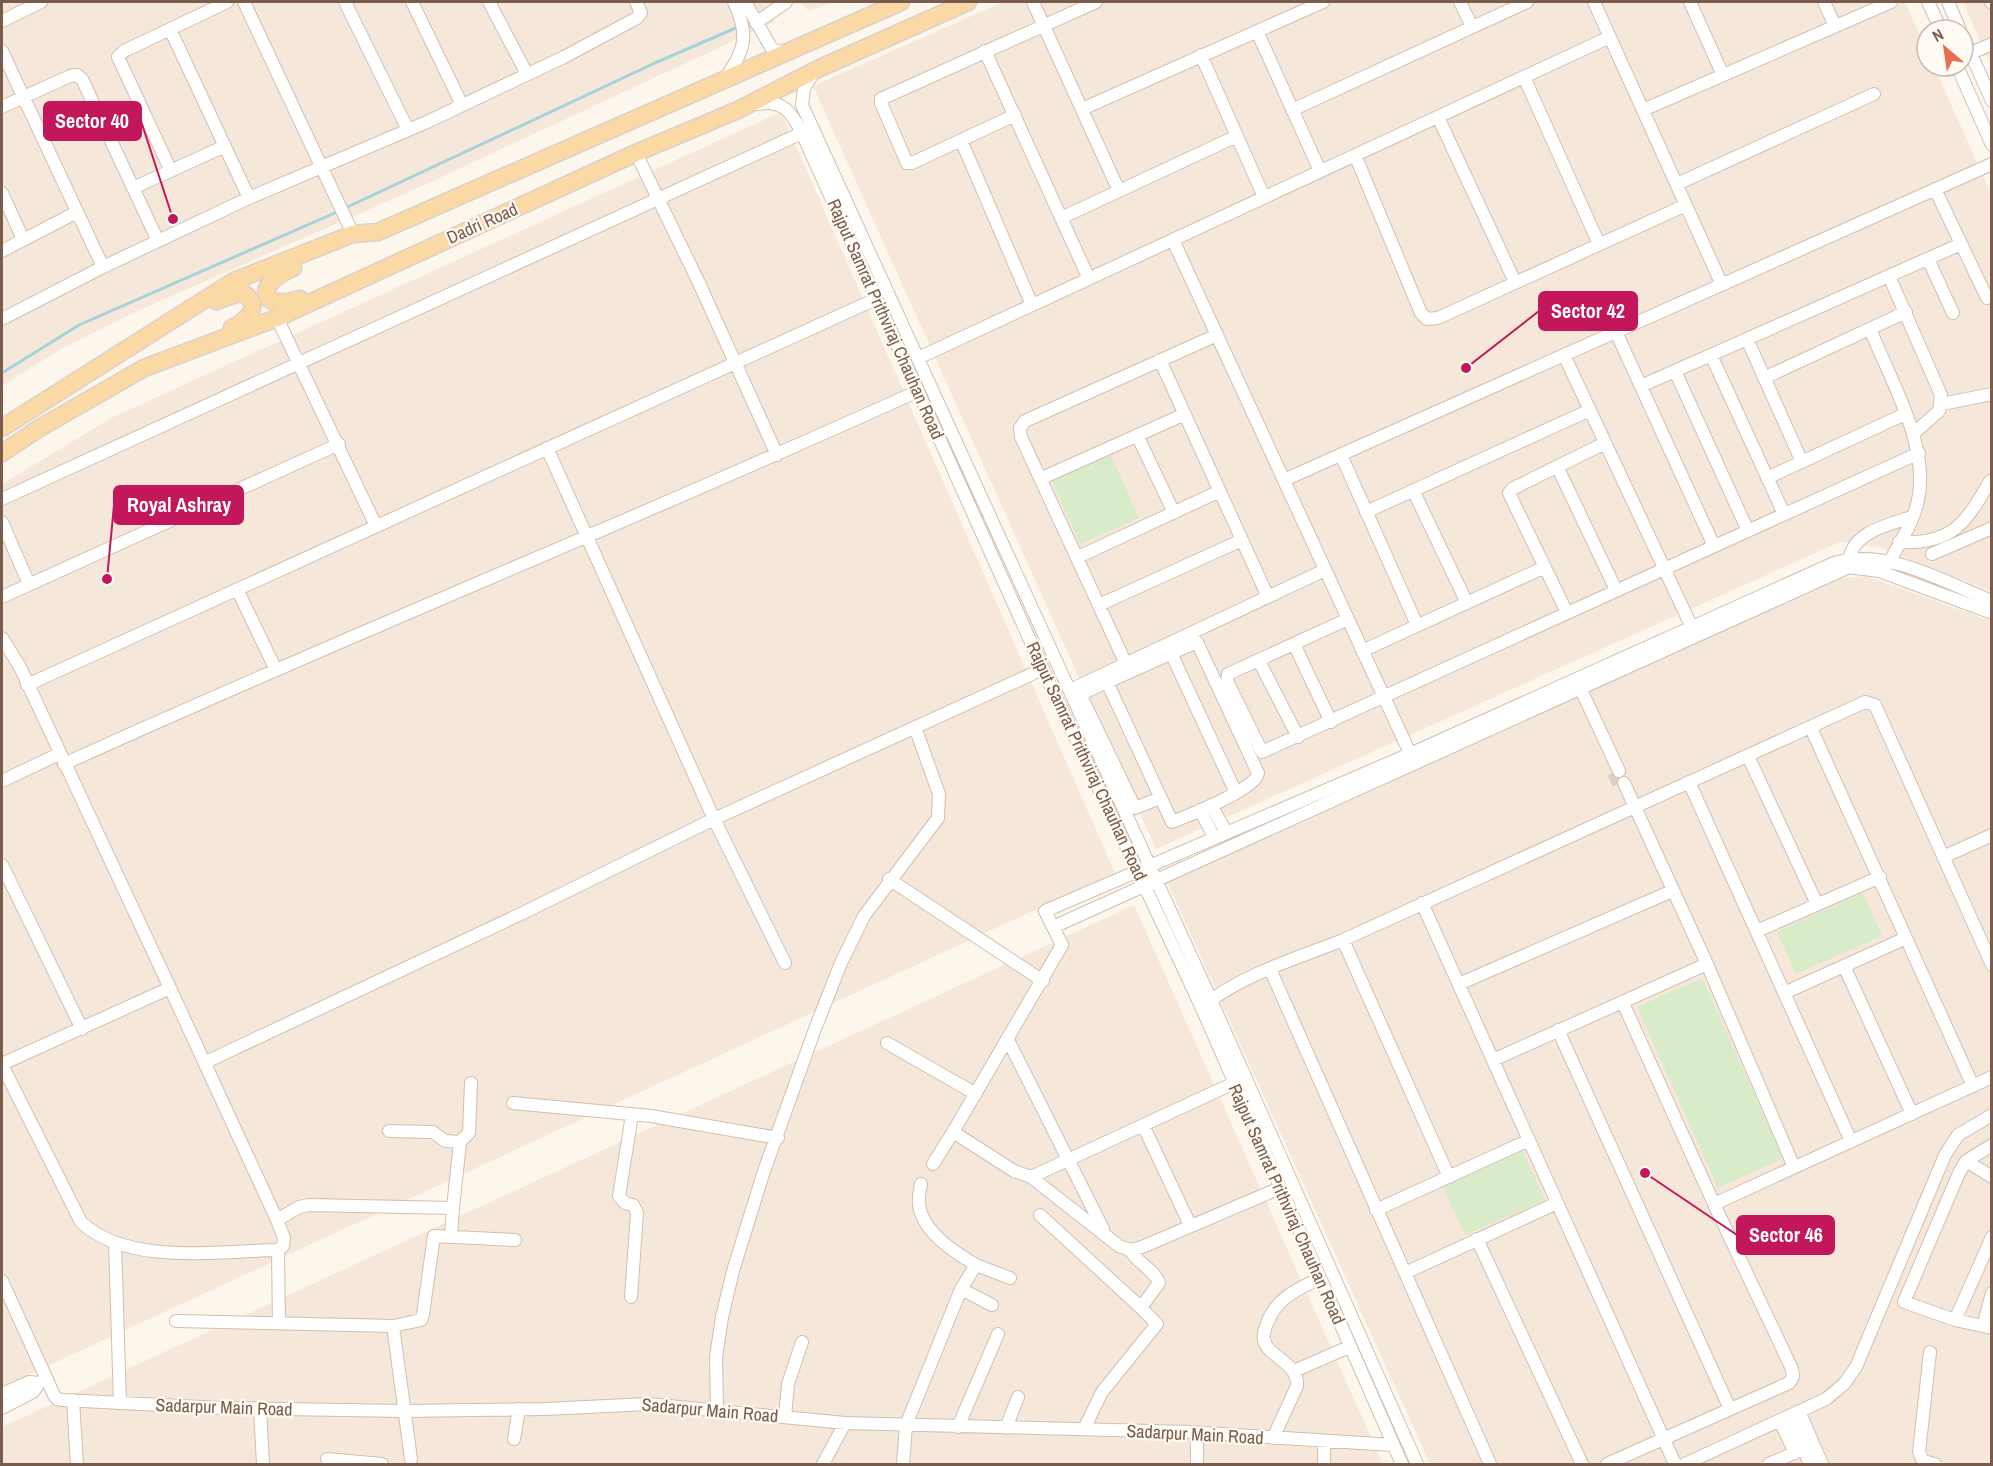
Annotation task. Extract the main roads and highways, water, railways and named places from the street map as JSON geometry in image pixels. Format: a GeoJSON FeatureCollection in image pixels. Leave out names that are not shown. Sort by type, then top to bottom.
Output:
{"type":"FeatureCollection","features":[{"type":"Feature","properties":{"kind":"main road","name":"Dadri Road"},"geometry":{"type":"LineString","coordinates":[[2,453],[38,429],[144,368],[277,318],[636,153],[738,110],[820,68],[968,2]]}},
{"type":"Feature","properties":{"kind":"main road","name":"Dadri Road"},"geometry":{"type":"LineString","coordinates":[[2,428],[234,281],[350,227],[378,232],[895,3]]}},
{"type":"Feature","properties":{"kind":"main road"},"geometry":{"type":"LineString","coordinates":[[895,3],[908,29]]}},
{"type":"Feature","properties":{"kind":"main road"},"geometry":{"type":"LineString","coordinates":[[341,287],[284,304],[268,297],[266,290],[268,283],[276,275],[378,232]]}},
{"type":"Feature","properties":{"kind":"main road"},"geometry":{"type":"LineString","coordinates":[[171,322],[233,293],[242,292],[252,302],[253,309],[243,322],[183,353]]}},
{"type":"Feature","properties":{"kind":"waterway"},"geometry":{"type":"LineString","coordinates":[[343,209],[655,63],[738,27]]}},
{"type":"Feature","properties":{"kind":"waterway"},"geometry":{"type":"LineString","coordinates":[[2,373],[79,325],[337,212]]}},
{"type":"Feature","properties":{"kind":"tunnel"},"geometry":{"type":"LineString","coordinates":[[1613,773],[1619,786]]}},
{"type":"Feature","properties":{"kind":"place","name":"Sector 40"},"geometry":{"type":"Point","coordinates":[173,219]}},
{"type":"Feature","properties":{"kind":"place","name":"Sector 42"},"geometry":{"type":"Point","coordinates":[1466,368]}},
{"type":"Feature","properties":{"kind":"place","name":"Royal Ashray"},"geometry":{"type":"Point","coordinates":[107,579]}},
{"type":"Feature","properties":{"kind":"place","name":"Sector 46"},"geometry":{"type":"Point","coordinates":[1645,1173]}}]}
